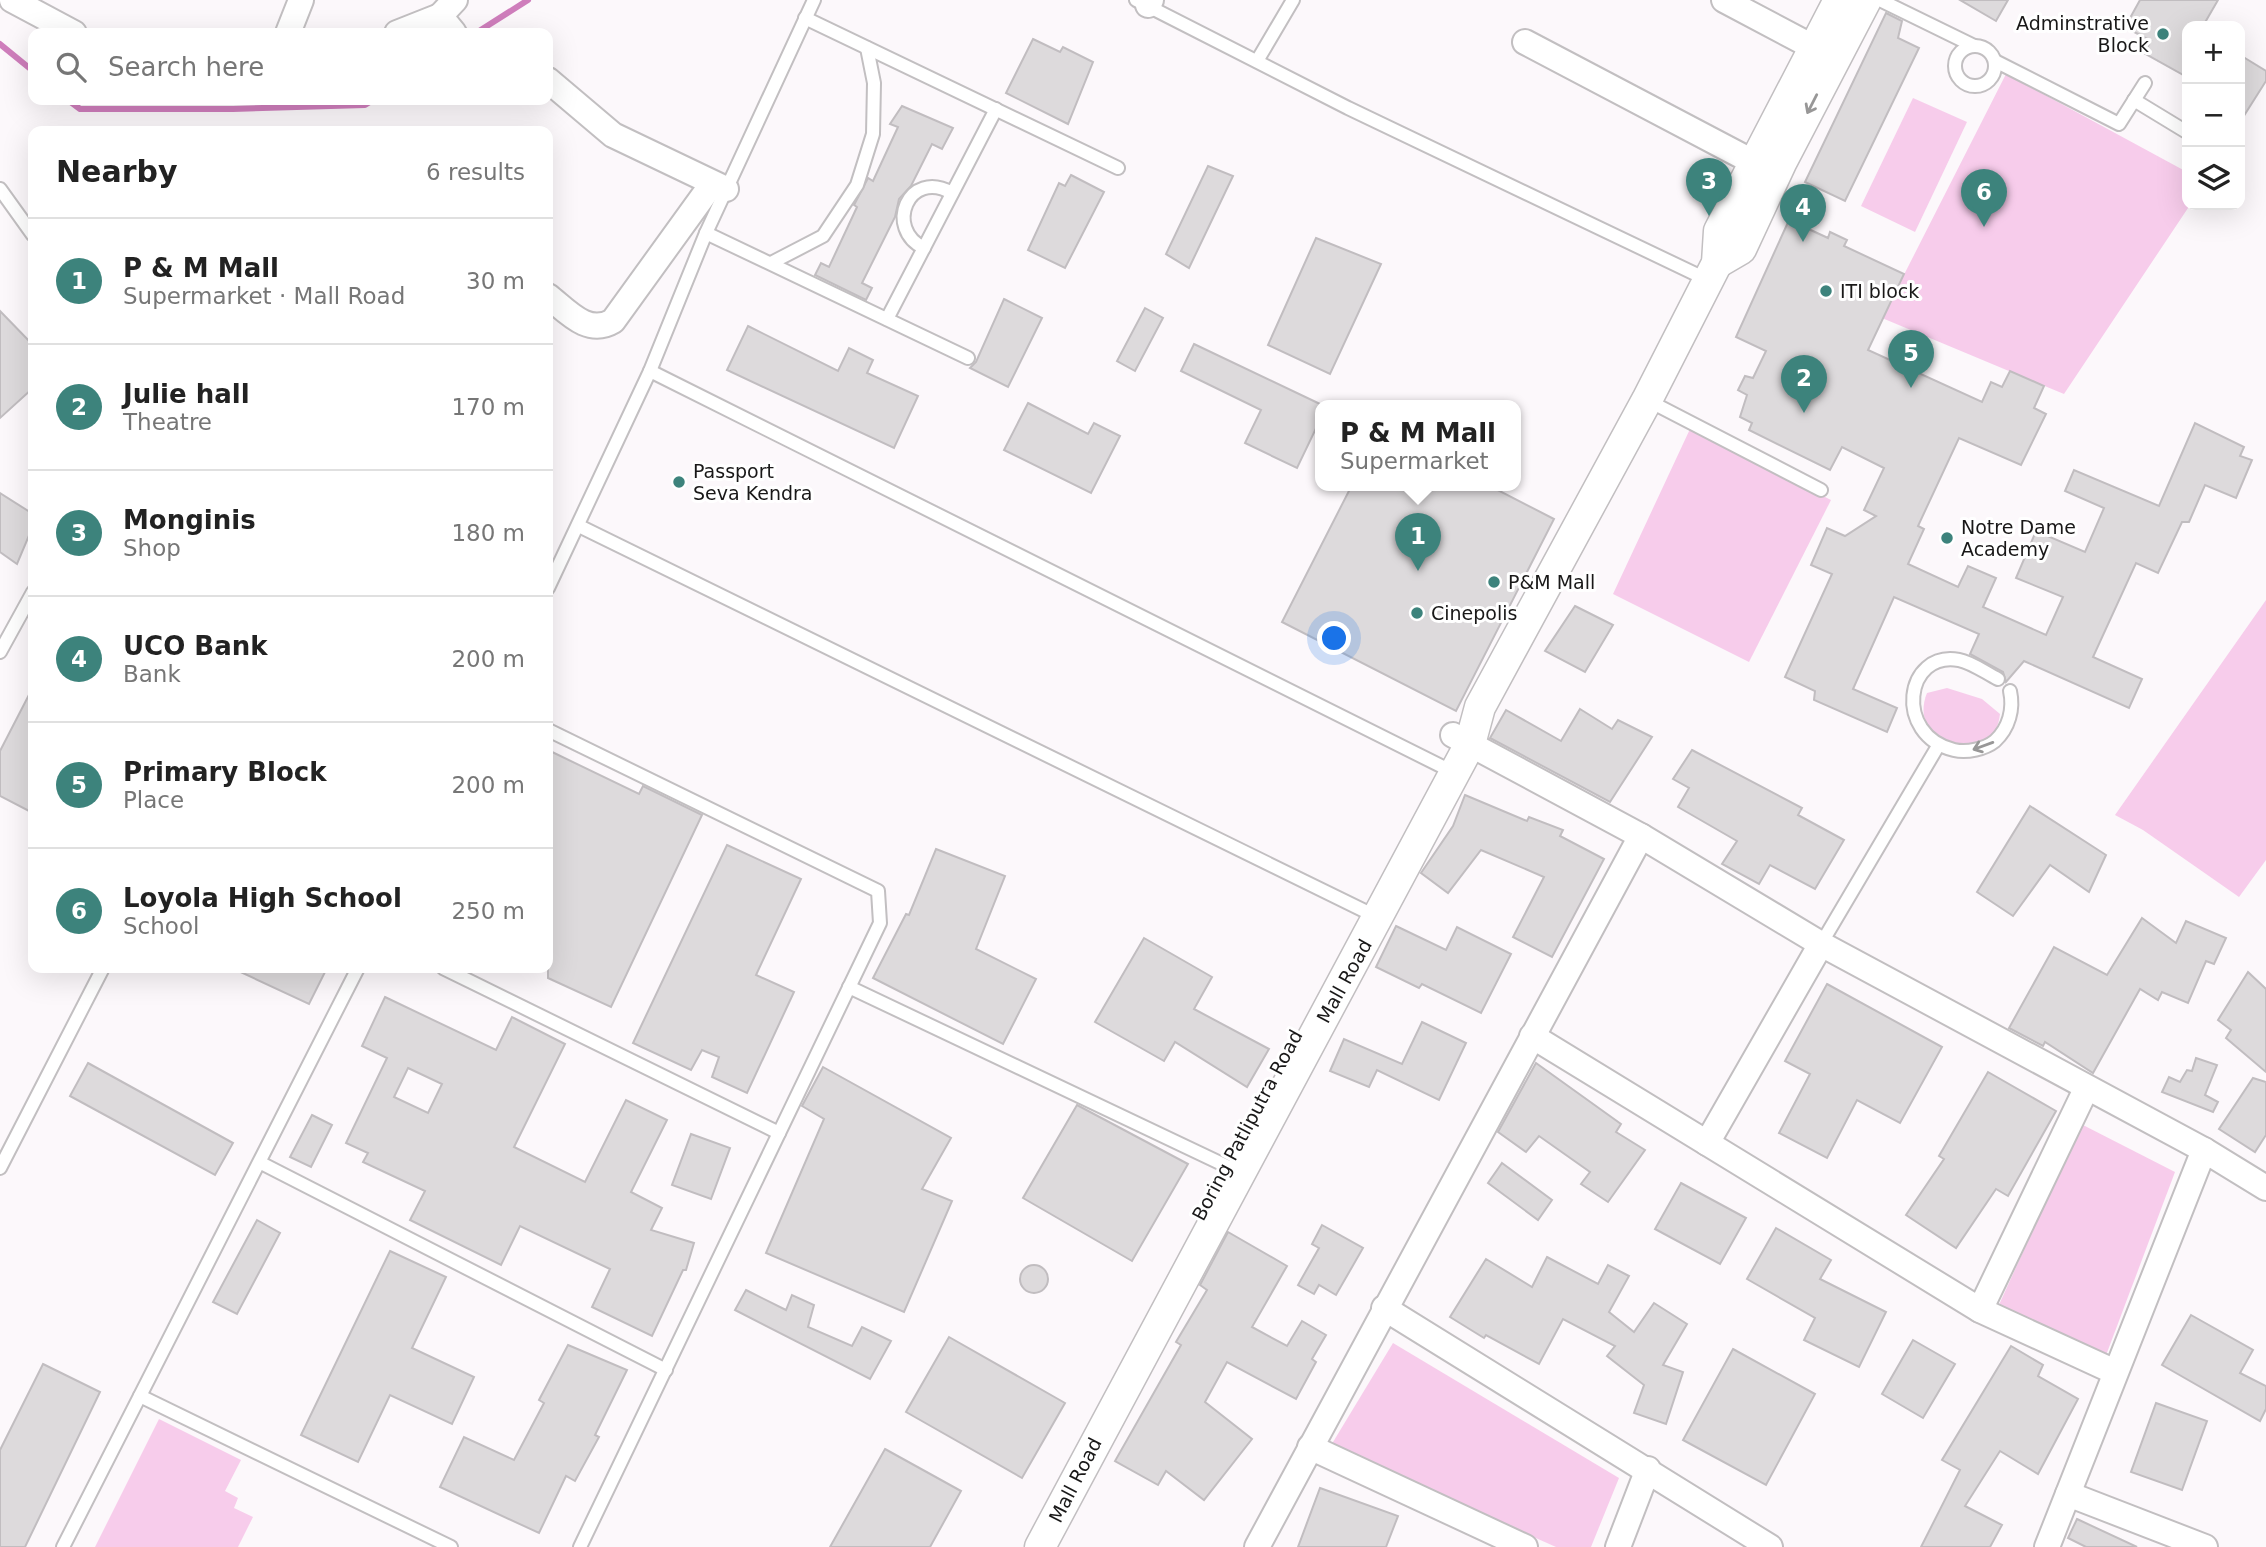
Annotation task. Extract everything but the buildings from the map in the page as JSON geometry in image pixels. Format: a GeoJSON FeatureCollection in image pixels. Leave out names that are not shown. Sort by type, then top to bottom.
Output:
{"type":"FeatureCollection","features":[{"type":"Feature","properties":{"kind":"street"},"geometry":{"type":"LineString","coordinates":[[290,28],[301,0]]}},
{"type":"Feature","properties":{"kind":"street"},"geometry":{"type":"LineString","coordinates":[[1724,0],[1824,53]]}},
{"type":"Feature","properties":{"kind":"street"},"geometry":{"type":"LineString","coordinates":[[1824,53],[1839,0]]}},
{"type":"Feature","properties":{"kind":"street"},"geometry":{"type":"LineString","coordinates":[[1713,272],[1719,231],[1824,53],[1866,0]]}},
{"type":"Feature","properties":{"kind":"street"},"geometry":{"type":"LineString","coordinates":[[14,1],[65,28]]}},
{"type":"Feature","properties":{"kind":"street"},"geometry":{"type":"LineString","coordinates":[[416,28],[449,19]]}},
{"type":"Feature","properties":{"kind":"street"},"geometry":{"type":"LineString","coordinates":[[1525,42],[1764,158]]}},
{"type":"Feature","properties":{"kind":"street"},"geometry":{"type":"LineString","coordinates":[[553,84],[613,135],[720,187],[613,321],[602,328],[592,328],[553,300]]}},
{"type":"Feature","properties":{"kind":"street","name":"Mall Road"},"geometry":{"type":"LineString","coordinates":[[1040,1547],[1076,1456],[1298,1049],[1713,272]]}},
{"type":"Feature","properties":{"kind":"street"},"geometry":{"type":"LineString","coordinates":[[1462,740],[1641,836],[1821,944],[2086,1089],[2204,1150],[2266,1188]]}},
{"type":"Feature","properties":{"kind":"street"},"geometry":{"type":"LineString","coordinates":[[1257,1547],[1641,836]]}},
{"type":"Feature","properties":{"kind":"street"},"geometry":{"type":"LineString","coordinates":[[1707,1143],[1821,944]]}},
{"type":"Feature","properties":{"kind":"street"},"geometry":{"type":"LineString","coordinates":[[1532,1036],[1980,1310],[2115,1372]]}},
{"type":"Feature","properties":{"kind":"street"},"geometry":{"type":"LineString","coordinates":[[1980,1310],[2086,1089]]}},
{"type":"Feature","properties":{"kind":"street"},"geometry":{"type":"LineString","coordinates":[[2048,1547],[2204,1150]]}},
{"type":"Feature","properties":{"kind":"street"},"geometry":{"type":"LineString","coordinates":[[1384,1308],[1770,1547]]}},
{"type":"Feature","properties":{"kind":"street"},"geometry":{"type":"LineString","coordinates":[[1310,1447],[1525,1547]]}},
{"type":"Feature","properties":{"kind":"street"},"geometry":{"type":"LineString","coordinates":[[1019,1547],[1076,1456]]}},
{"type":"Feature","properties":{"kind":"street"},"geometry":{"type":"LineString","coordinates":[[1618,1547],[1648,1469]]}},
{"type":"Feature","properties":{"kind":"street"},"geometry":{"type":"LineString","coordinates":[[2068,1494],[2205,1547]]}},
{"type":"Feature","properties":{"kind":"lane"},"geometry":{"type":"LineString","coordinates":[[553,578],[650,371],[706,233],[720,187],[814,0]]}},
{"type":"Feature","properties":{"kind":"lane"},"geometry":{"type":"LineString","coordinates":[[1256,61],[1293,0]]}},
{"type":"Feature","properties":{"kind":"lane"},"geometry":{"type":"LineString","coordinates":[[1880,0],[1974,46],[1987,49],[1994,61],[1994,74],[1985,83],[1973,86],[1962,81],[1956,70],[1957,57],[1974,46]]}},
{"type":"Feature","properties":{"kind":"lane"},"geometry":{"type":"LineString","coordinates":[[1145,2],[1348,108],[1713,272]]}},
{"type":"Feature","properties":{"kind":"lane"},"geometry":{"type":"LineString","coordinates":[[805,18],[1118,168]]}},
{"type":"Feature","properties":{"kind":"lane"},"geometry":{"type":"LineString","coordinates":[[771,263],[823,236],[858,185],[873,134],[874,83],[867,48]]}},
{"type":"Feature","properties":{"kind":"lane"},"geometry":{"type":"LineString","coordinates":[[1994,61],[2119,124],[2145,83]]}},
{"type":"Feature","properties":{"kind":"lane"},"geometry":{"type":"LineString","coordinates":[[2134,100],[2182,129]]}},
{"type":"Feature","properties":{"kind":"lane"},"geometry":{"type":"LineString","coordinates":[[887,319],[996,109]]}},
{"type":"Feature","properties":{"kind":"lane"},"geometry":{"type":"LineString","coordinates":[[924,248],[914,243],[903,228],[906,208],[916,192],[925,186],[938,185],[952,193]]}},
{"type":"Feature","properties":{"kind":"lane"},"geometry":{"type":"LineString","coordinates":[[0,189],[28,228]]}},
{"type":"Feature","properties":{"kind":"lane"},"geometry":{"type":"LineString","coordinates":[[706,233],[968,358]]}},
{"type":"Feature","properties":{"kind":"lane"},"geometry":{"type":"LineString","coordinates":[[650,371],[1446,769]]}},
{"type":"Feature","properties":{"kind":"lane"},"geometry":{"type":"LineString","coordinates":[[1647,400],[1821,489]]}},
{"type":"Feature","properties":{"kind":"lane"},"geometry":{"type":"LineString","coordinates":[[579,526],[1370,914]]}},
{"type":"Feature","properties":{"kind":"lane"},"geometry":{"type":"LineString","coordinates":[[0,652],[28,601]]}},
{"type":"Feature","properties":{"kind":"lane"},"geometry":{"type":"LineString","coordinates":[[1998,679],[1959,660],[1940,662],[1925,669],[1916,684],[1912,709],[1926,736],[1938,746],[1962,752],[1993,742],[2005,730],[2012,704],[2010,691]]}},
{"type":"Feature","properties":{"kind":"lane"},"geometry":{"type":"LineString","coordinates":[[553,732],[877,891],[880,923],[580,1547]]}},
{"type":"Feature","properties":{"kind":"lane"},"geometry":{"type":"LineString","coordinates":[[1821,944],[1938,746]]}},
{"type":"Feature","properties":{"kind":"lane"},"geometry":{"type":"LineString","coordinates":[[0,1168],[100,973]]}},
{"type":"Feature","properties":{"kind":"lane"},"geometry":{"type":"LineString","coordinates":[[63,1547],[356,973]]}},
{"type":"Feature","properties":{"kind":"lane"},"geometry":{"type":"LineString","coordinates":[[453,973],[779,1133]]}},
{"type":"Feature","properties":{"kind":"lane"},"geometry":{"type":"LineString","coordinates":[[849,988],[1233,1169]]}},
{"type":"Feature","properties":{"kind":"lane"},"geometry":{"type":"LineString","coordinates":[[261,1163],[666,1370]]}},
{"type":"Feature","properties":{"kind":"lane"},"geometry":{"type":"LineString","coordinates":[[140,1396],[451,1547]]}},
{"type":"Feature","properties":{"kind":"shaded area"},"geometry":{"type":"Polygon","coordinates":[[[2006,74],[2182,169],[2182,210],[2187,210],[2064,394],[1882,318],[2006,74]]]}},
{"type":"Feature","properties":{"kind":"shaded area"},"geometry":{"type":"Polygon","coordinates":[[[1913,98],[1967,122],[1915,232],[1861,206],[1913,98]]]}},
{"type":"Feature","properties":{"kind":"shaded area"},"geometry":{"type":"Polygon","coordinates":[[[1690,429],[1831,500],[1749,662],[1613,594],[1690,429]]]}},
{"type":"Feature","properties":{"kind":"shaded area"},"geometry":{"type":"Polygon","coordinates":[[[2266,600],[2266,860],[2239,897],[2143,830],[2115,815],[2266,600]]]}},
{"type":"Feature","properties":{"kind":"shaded area"},"geometry":{"type":"Polygon","coordinates":[[[1947,688],[1982,699],[2000,714],[1994,732],[1983,743],[1968,747],[1953,746],[1939,739],[1928,727],[1924,712],[1927,693],[1947,688]]]}},
{"type":"Feature","properties":{"kind":"shaded area"},"geometry":{"type":"Polygon","coordinates":[[[2081,1124],[2175,1172],[2105,1358],[1998,1307],[2081,1124]]]}},
{"type":"Feature","properties":{"kind":"shaded area"},"geometry":{"type":"Polygon","coordinates":[[[1393,1343],[1619,1478],[1591,1547],[1556,1547],[1330,1447],[1393,1343]]]}},
{"type":"Feature","properties":{"kind":"shaded area"},"geometry":{"type":"Polygon","coordinates":[[[159,1419],[241,1460],[225,1491],[238,1498],[234,1508],[253,1517],[238,1547],[95,1547],[159,1419]]]}},
{"type":"Feature","properties":{"kind":"waterway"},"geometry":{"type":"LineString","coordinates":[[484,28],[528,0]]}},
{"type":"Feature","properties":{"kind":"waterway"},"geometry":{"type":"LineString","coordinates":[[0,44],[28,67]]}},
{"type":"Feature","properties":{"kind":"waterway"},"geometry":{"type":"LineString","coordinates":[[75,105],[80,109],[233,109],[365,105]]}},
{"type":"Feature","properties":{"kind":"place","name":"Adminstrative Block"},"geometry":{"type":"Point","coordinates":[2163,34]}},
{"type":"Feature","properties":{"kind":"place","name":"Monginis"},"geometry":{"type":"Point","coordinates":[1709,216]}},
{"type":"Feature","properties":{"kind":"place","name":"Loyola High School"},"geometry":{"type":"Point","coordinates":[1984,227]}},
{"type":"Feature","properties":{"kind":"place","name":"UCO Bank"},"geometry":{"type":"Point","coordinates":[1803,242]}},
{"type":"Feature","properties":{"kind":"place","name":"ITI block"},"geometry":{"type":"Point","coordinates":[1826,291]}},
{"type":"Feature","properties":{"kind":"place","name":"Primary Block"},"geometry":{"type":"Point","coordinates":[1911,388]}},
{"type":"Feature","properties":{"kind":"place","name":"Julie hall"},"geometry":{"type":"Point","coordinates":[1804,413]}},
{"type":"Feature","properties":{"kind":"place","name":"Passport Seva Kendra"},"geometry":{"type":"Point","coordinates":[679,482]}},
{"type":"Feature","properties":{"kind":"place","name":"Notre Dame Academy"},"geometry":{"type":"Point","coordinates":[1947,538]}},
{"type":"Feature","properties":{"kind":"place","name":"P & M Mall"},"geometry":{"type":"Point","coordinates":[1418,571]}},
{"type":"Feature","properties":{"kind":"place","name":"P&M Mall"},"geometry":{"type":"Point","coordinates":[1494,582]}},
{"type":"Feature","properties":{"kind":"place","name":"Cinepolis"},"geometry":{"type":"Point","coordinates":[1417,613]}}]}
